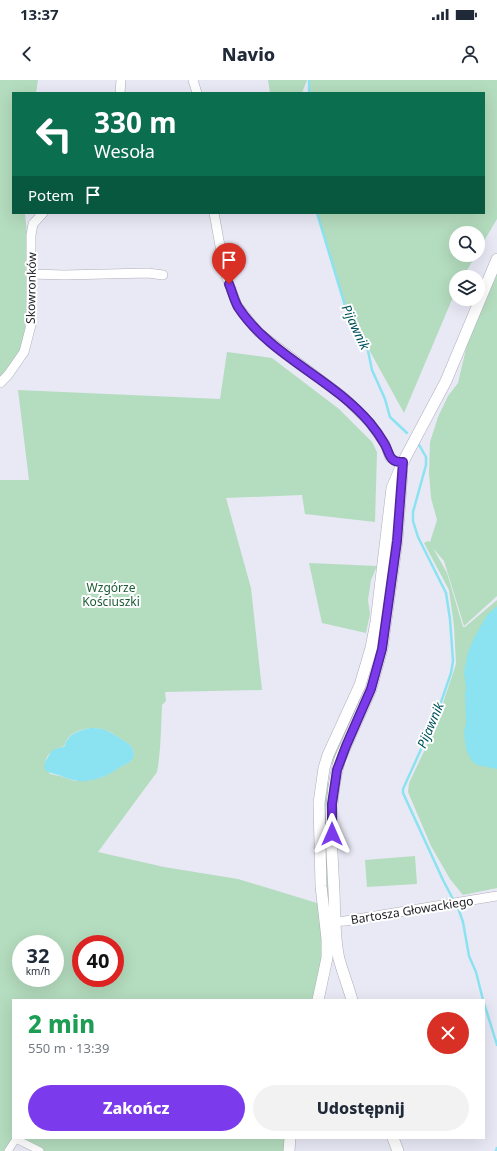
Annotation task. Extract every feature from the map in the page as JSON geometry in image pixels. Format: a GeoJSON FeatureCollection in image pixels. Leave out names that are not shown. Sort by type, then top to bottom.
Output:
{"type":"FeatureCollection","features":[{"type":"Feature","properties":{"kind":"street"},"geometry":{"type":"LineString","coordinates":[[120,92],[121,80]]}},
{"type":"Feature","properties":{"kind":"street"},"geometry":{"type":"LineString","coordinates":[[193,80],[197,92]]}},
{"type":"Feature","properties":{"kind":"street","name":"Skowronków"},"geometry":{"type":"LineString","coordinates":[[0,383],[24,352],[31,324],[31,235],[33,224],[42,214]]}},
{"type":"Feature","properties":{"kind":"street"},"geometry":{"type":"LineString","coordinates":[[214,214],[225,273],[237,305],[241,311],[258,332],[345,398],[370,423],[385,444],[390,458],[397,462],[403,462]]}},
{"type":"Feature","properties":{"kind":"street"},"geometry":{"type":"LineString","coordinates":[[352,999],[339,958],[322,886],[319,803],[322,780],[328,755],[360,685],[371,648],[384,563],[392,488],[403,462],[447,378],[497,259]]}},
{"type":"Feature","properties":{"kind":"street"},"geometry":{"type":"LineString","coordinates":[[32,274],[64,275],[148,273],[163,275]]}},
{"type":"Feature","properties":{"kind":"street","name":"Bartosza Głowackiego"},"geometry":{"type":"LineString","coordinates":[[331,922],[497,896]]}},
{"type":"Feature","properties":{"kind":"street"},"geometry":{"type":"LineString","coordinates":[[318,999],[327,958],[331,922]]}},
{"type":"Feature","properties":{"kind":"street"},"geometry":{"type":"LineString","coordinates":[[327,958],[329,955],[333,954],[339,958]]}},
{"type":"Feature","properties":{"kind":"street"},"geometry":{"type":"LineString","coordinates":[[8,1151],[16,1139],[40,1151]]}},
{"type":"Feature","properties":{"kind":"street"},"geometry":{"type":"LineString","coordinates":[[289,1151],[290,1139]]}},
{"type":"Feature","properties":{"kind":"street"},"geometry":{"type":"LineString","coordinates":[[393,1139],[398,1151]]}},
{"type":"Feature","properties":{"kind":"green space"},"geometry":{"type":"Polygon","coordinates":[[[0,80],[38,80],[36,92],[12,92],[12,214],[25,214],[28,275],[25,329],[20,352],[0,377],[0,80]]]}},
{"type":"Feature","properties":{"kind":"green space"},"geometry":{"type":"Polygon","coordinates":[[[268,80],[307,80],[302,92],[270,92],[268,80]]]}},
{"type":"Feature","properties":{"kind":"green space"},"geometry":{"type":"Polygon","coordinates":[[[310,80],[497,80],[497,219],[485,239],[485,226],[449,226],[449,262],[472,262],[467,270],[449,270],[449,306],[404,413],[357,326],[346,309],[317,214],[485,214],[485,92],[310,92],[310,80]]]}},
{"type":"Feature","properties":{"kind":"green space"},"geometry":{"type":"Polygon","coordinates":[[[497,259],[497,596],[464,626],[444,561],[433,548],[447,573],[463,627],[465,627],[497,600],[497,888],[463,895],[450,879],[431,846],[408,792],[409,783],[434,730],[456,664],[454,626],[449,590],[424,543],[428,541],[430,542],[437,520],[431,498],[429,473],[430,442],[438,417],[448,396],[458,383],[476,306],[485,306],[485,286],[497,259]]]}},
{"type":"Feature","properties":{"kind":"green space","name":"Wzgórze Kościuszki"},"geometry":{"type":"Polygon","coordinates":[[[227,352],[272,358],[339,409],[372,442],[377,452],[375,522],[305,514],[302,495],[226,498],[251,588],[262,690],[165,692],[166,701],[162,705],[157,772],[98,852],[164,867],[238,879],[317,903],[324,911],[323,953],[314,999],[12,999],[12,1139],[16,1139],[4,1151],[0,1151],[0,480],[29,480],[18,390],[220,399],[227,352]],[[94,728],[85,729],[72,734],[66,741],[65,745],[49,754],[45,767],[50,774],[75,781],[85,781],[103,777],[131,761],[134,755],[133,749],[129,745],[103,729],[94,728]]]}},
{"type":"Feature","properties":{"kind":"green space"},"geometry":{"type":"Polygon","coordinates":[[[309,563],[377,566],[371,580],[368,600],[370,614],[366,633],[322,623],[309,563]]]}},
{"type":"Feature","properties":{"kind":"green space"},"geometry":{"type":"Polygon","coordinates":[[[382,626],[371,678],[333,765],[330,763],[382,626]]]}},
{"type":"Feature","properties":{"kind":"green space"},"geometry":{"type":"Polygon","coordinates":[[[325,782],[331,783],[331,909],[327,909],[324,874],[325,782]]]}},
{"type":"Feature","properties":{"kind":"green space"},"geometry":{"type":"Polygon","coordinates":[[[415,856],[417,884],[367,887],[365,860],[415,856]]]}},
{"type":"Feature","properties":{"kind":"green space","name":"Wzgórze Kościuszki"},"geometry":{"type":"Polygon","coordinates":[[[16,1139],[290,1139],[289,1151],[40,1151],[16,1139]]]}},
{"type":"Feature","properties":{"kind":"water"},"geometry":{"type":"Polygon","coordinates":[[[497,606],[497,769],[477,765],[471,760],[466,749],[464,732],[466,724],[466,688],[464,672],[468,652],[474,638],[487,615],[497,606]]]}},
{"type":"Feature","properties":{"kind":"water"},"geometry":{"type":"Polygon","coordinates":[[[90,728],[100,728],[108,731],[127,743],[132,747],[134,754],[132,759],[107,775],[94,780],[73,780],[50,773],[45,769],[45,763],[49,754],[54,749],[65,746],[68,738],[74,733],[90,728]]]}},
{"type":"Feature","properties":{"kind":"waterway","name":"Pijawnik"},"geometry":{"type":"LineString","coordinates":[[309,80],[309,92]]}},
{"type":"Feature","properties":{"kind":"waterway","name":"Pijawnik"},"geometry":{"type":"LineString","coordinates":[[317,214],[346,309],[367,346],[372,370],[385,399],[390,417],[407,433]]}},
{"type":"Feature","properties":{"kind":"waterway","name":"Pijawnik"},"geometry":{"type":"LineString","coordinates":[[418,443],[426,457],[426,465],[413,512],[413,521],[418,537],[446,593],[450,619],[453,661],[451,673],[437,714],[403,789],[403,793],[454,901]]}},
{"type":"Feature","properties":{"kind":"waterway","name":"Pijawnik"},"geometry":{"type":"LineString","coordinates":[[457,905],[463,922],[469,956],[476,972],[483,999]]}},
{"type":"Feature","properties":{"kind":"waterway","name":"Pijawnik"},"geometry":{"type":"LineString","coordinates":[[485,1006],[497,1045]]}},
{"type":"Feature","properties":{"kind":"route"},"geometry":{"type":"LineString","coordinates":[[229,284],[237,305],[258,332],[345,398],[370,423],[385,444],[390,458],[397,462],[403,462],[397,541],[382,649],[371,689],[340,759],[337,770],[332,804],[332,834]]}}]}
